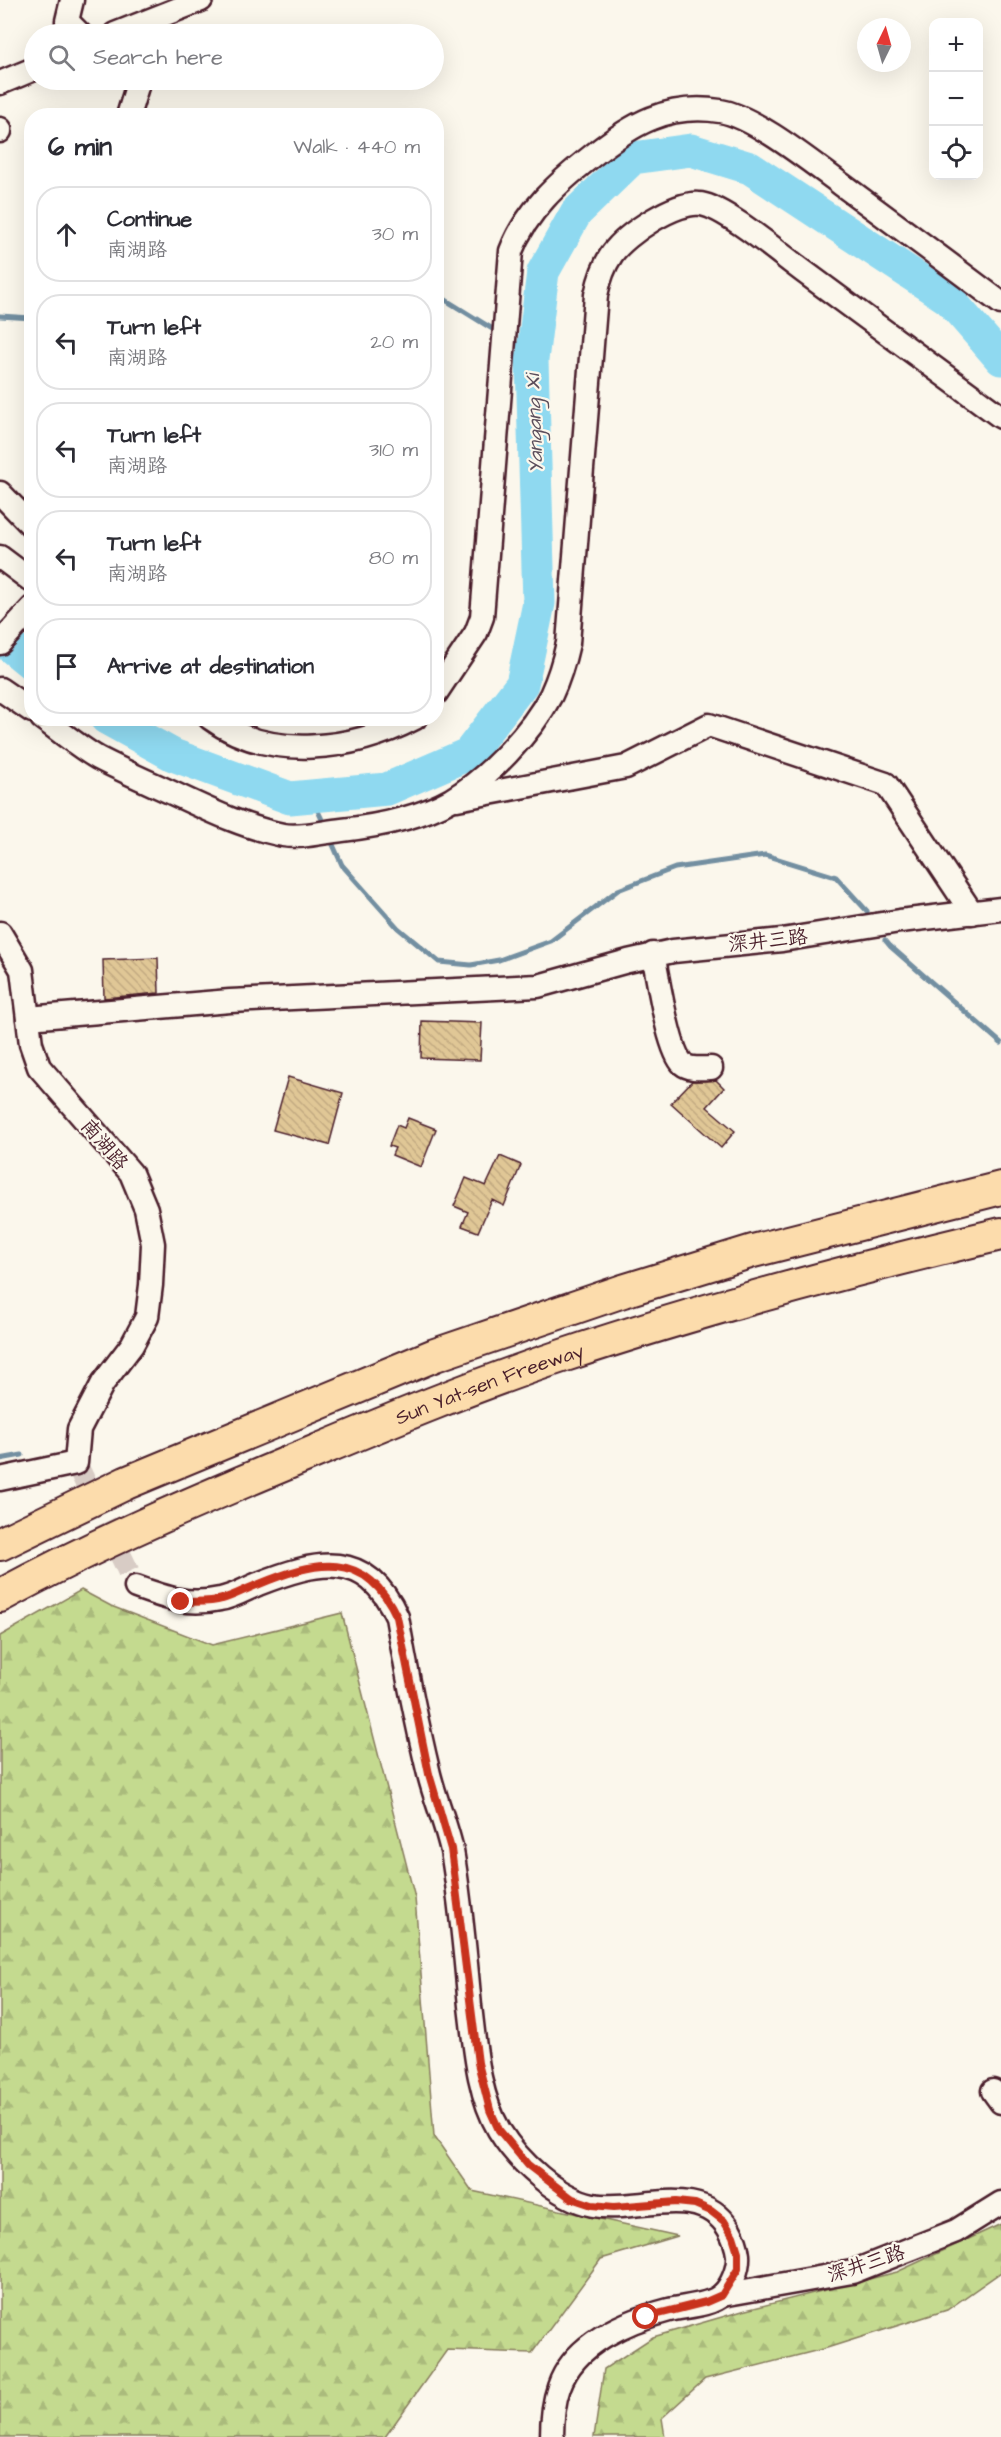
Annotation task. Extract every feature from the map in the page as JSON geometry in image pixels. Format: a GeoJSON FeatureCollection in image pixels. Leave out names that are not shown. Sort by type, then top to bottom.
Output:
{"type":"FeatureCollection","features":[{"type":"Feature","properties":{"kind":"highway"},"geometry":{"type":"LineString","coordinates":[[0,1544],[126,1484],[435,1354],[623,1291],[753,1251],[1001,1188]]}},
{"type":"Feature","properties":{"kind":"highway","name":"Sun Yat-sen Freeway"},"geometry":{"type":"LineString","coordinates":[[0,1596],[49,1569],[211,1494],[483,1384],[561,1356],[733,1303],[1001,1234]]}},
{"type":"Feature","properties":{"kind":"street"},"geometry":{"type":"LineString","coordinates":[[70,24],[67,21],[72,0]]}},
{"type":"Feature","properties":{"kind":"street"},"geometry":{"type":"LineString","coordinates":[[147,24],[201,0]]}},
{"type":"Feature","properties":{"kind":"street"},"geometry":{"type":"LineString","coordinates":[[0,83],[24,73]]}},
{"type":"Feature","properties":{"kind":"street"},"geometry":{"type":"LineString","coordinates":[[130,108],[136,90]]}},
{"type":"Feature","properties":{"kind":"street"},"geometry":{"type":"LineString","coordinates":[[444,681],[476,633],[482,617],[511,251],[524,223],[539,205],[569,174],[618,137],[639,123],[676,110],[722,111],[776,138],[1001,303]]}},
{"type":"Feature","properties":{"kind":"street"},"geometry":{"type":"LineString","coordinates":[[53,726],[96,757],[205,808],[253,827],[300,836],[371,827],[421,813],[450,800],[492,768],[535,720],[551,695],[568,643],[596,296],[603,268],[621,242],[680,207],[690,204],[706,206],[753,234],[1001,417]]}},
{"type":"Feature","properties":{"kind":"street"},"geometry":{"type":"LineString","coordinates":[[0,493],[24,518]]}},
{"type":"Feature","properties":{"kind":"street"},"geometry":{"type":"LineString","coordinates":[[0,557],[24,575]]}},
{"type":"Feature","properties":{"kind":"street"},"geometry":{"type":"LineString","coordinates":[[0,643],[24,617]]}},
{"type":"Feature","properties":{"kind":"street"},"geometry":{"type":"LineString","coordinates":[[0,689],[24,706]]}},
{"type":"Feature","properties":{"kind":"street"},"geometry":{"type":"LineString","coordinates":[[450,800],[626,767],[709,725],[886,784],[972,913]]}},
{"type":"Feature","properties":{"kind":"street"},"geometry":{"type":"LineString","coordinates":[[221,726],[243,736],[301,747],[322,747],[381,734],[398,726]]}},
{"type":"Feature","properties":{"kind":"street","name":"深井三路"},"geometry":{"type":"LineString","coordinates":[[28,1018],[230,1001],[538,986],[653,954],[782,940],[900,921],[1001,909]]}},
{"type":"Feature","properties":{"kind":"street","name":"南湖路"},"geometry":{"type":"LineString","coordinates":[[0,933],[22,970],[31,1044],[39,1067],[131,1173],[146,1209],[153,1244],[152,1285],[147,1317],[132,1345],[103,1383],[79,1429],[76,1463],[0,1479]]}},
{"type":"Feature","properties":{"kind":"street"},"geometry":{"type":"LineString","coordinates":[[653,954],[672,1043],[683,1064],[693,1068],[711,1068]]}},
{"type":"Feature","properties":{"kind":"street"},"geometry":{"type":"LineString","coordinates":[[136,1587],[181,1602],[221,1599],[259,1583],[316,1565],[340,1565],[364,1575],[388,1598],[397,1617],[426,1762],[451,1849],[474,2037],[483,2087],[499,2130],[512,2148],[547,2181],[571,2198],[592,2205],[614,2207],[676,2202],[695,2204],[711,2211],[724,2221],[733,2236],[738,2252],[738,2269],[722,2295],[706,2302],[646,2317],[604,2337],[585,2350],[570,2366],[560,2384],[554,2404],[552,2437]]}},
{"type":"Feature","properties":{"kind":"street","name":"深井三路"},"geometry":{"type":"LineString","coordinates":[[722,2295],[852,2272],[956,2231],[1001,2203]]}},
{"type":"Feature","properties":{"kind":"green space"},"geometry":{"type":"Polygon","coordinates":[[[81,1590],[111,1606],[212,1645],[342,1613],[415,1898],[434,2136],[472,2191],[678,2236],[601,2259],[532,2353],[447,2350],[385,2437],[0,2437],[0,1636],[81,1590]]]}},
{"type":"Feature","properties":{"kind":"green space"},"geometry":{"type":"Polygon","coordinates":[[[1001,2224],[1001,2272],[947,2310],[827,2348],[705,2379],[662,2418],[665,2437],[594,2437],[604,2369],[653,2337],[746,2310],[897,2272],[1001,2224]]]}},
{"type":"Feature","properties":{"kind":"building"},"geometry":{"type":"Polygon","coordinates":[[[158,958],[159,993],[104,998],[103,960],[158,958]]]}},
{"type":"Feature","properties":{"kind":"building"},"geometry":{"type":"Polygon","coordinates":[[[422,1021],[482,1023],[480,1060],[421,1058],[422,1021]]]}},
{"type":"Feature","properties":{"kind":"building"},"geometry":{"type":"Polygon","coordinates":[[[288,1077],[343,1093],[329,1145],[273,1130],[288,1077]]]}},
{"type":"Feature","properties":{"kind":"building"},"geometry":{"type":"Polygon","coordinates":[[[716,1080],[724,1088],[707,1107],[735,1131],[721,1148],[671,1103],[692,1081],[716,1080]]]}},
{"type":"Feature","properties":{"kind":"building"},"geometry":{"type":"Polygon","coordinates":[[[408,1118],[436,1129],[421,1167],[392,1155],[395,1148],[389,1146],[397,1125],[404,1128],[408,1118]]]}},
{"type":"Feature","properties":{"kind":"building"},"geometry":{"type":"Polygon","coordinates":[[[500,1156],[521,1165],[504,1206],[492,1200],[478,1232],[462,1226],[468,1212],[454,1206],[466,1178],[486,1186],[500,1156]]]}},
{"type":"Feature","properties":{"kind":"waterway","name":"Yangang Xi"},"geometry":{"type":"LineString","coordinates":[[120,726],[173,755],[290,798],[387,789],[468,754],[522,684],[539,603],[532,360],[543,272],[576,213],[633,158],[691,150],[750,168],[949,299],[1001,359]]}},
{"type":"Feature","properties":{"kind":"waterway"},"geometry":{"type":"LineString","coordinates":[[444,299],[499,333]]}},
{"type":"Feature","properties":{"kind":"waterway"},"geometry":{"type":"LineString","coordinates":[[0,316],[24,318]]}},
{"type":"Feature","properties":{"kind":"waterway"},"geometry":{"type":"LineString","coordinates":[[509,339],[533,354]]}},
{"type":"Feature","properties":{"kind":"waterway","name":"Yangang Xi"},"geometry":{"type":"LineString","coordinates":[[0,638],[24,658]]}},
{"type":"Feature","properties":{"kind":"waterway"},"geometry":{"type":"LineString","coordinates":[[311,796],[325,826]]}},
{"type":"Feature","properties":{"kind":"waterway"},"geometry":{"type":"LineString","coordinates":[[330,838],[342,865],[398,928],[439,962],[471,965],[499,960],[551,941],[618,890],[675,868],[765,855],[836,877],[867,911]]}},
{"type":"Feature","properties":{"kind":"waterway"},"geometry":{"type":"LineString","coordinates":[[885,940],[1001,1043]]}},
{"type":"Feature","properties":{"kind":"waterway"},"geometry":{"type":"LineString","coordinates":[[0,1459],[22,1455]]}},
{"type":"Feature","properties":{"kind":"tunnel"},"geometry":{"type":"LineString","coordinates":[[76,1463],[136,1587]]}},
{"type":"Feature","properties":{"kind":"route"},"geometry":{"type":"LineString","coordinates":[[181,1602],[221,1599],[259,1583],[316,1565],[340,1565],[364,1575],[388,1598],[397,1617],[429,1774],[451,1849],[478,2063],[490,2110],[499,2130],[528,2165],[571,2198],[592,2205],[614,2207],[676,2202],[695,2204],[711,2211],[724,2221],[733,2236],[738,2252],[738,2269],[722,2295],[706,2302],[646,2317]]}}]}
